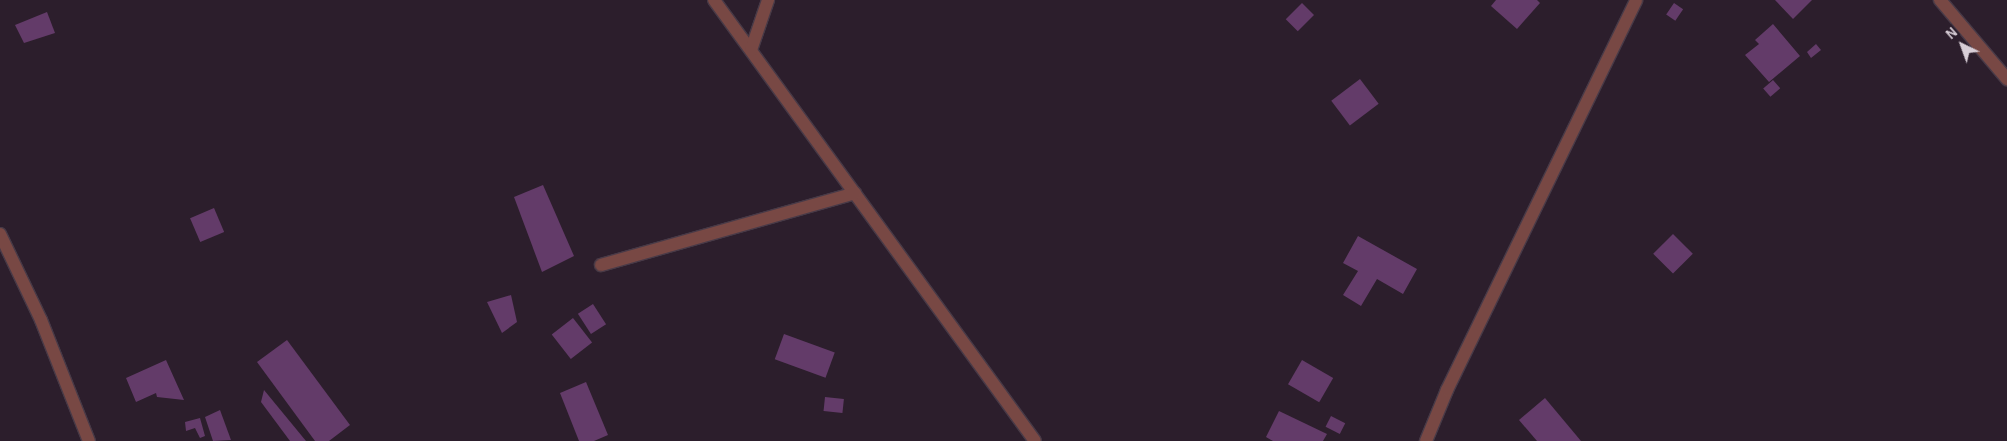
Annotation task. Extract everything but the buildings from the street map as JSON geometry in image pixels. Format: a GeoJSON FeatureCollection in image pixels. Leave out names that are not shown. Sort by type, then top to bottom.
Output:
{"type":"FeatureCollection","features":[{"type":"Feature","properties":{"kind":"street"},"geometry":{"type":"LineString","coordinates":[[714,0],[1035,441]]}},
{"type":"Feature","properties":{"kind":"street"},"geometry":{"type":"LineString","coordinates":[[751,50],[768,0]]}},
{"type":"Feature","properties":{"kind":"street"},"geometry":{"type":"LineString","coordinates":[[1426,441],[1447,390],[1636,0]]}},
{"type":"Feature","properties":{"kind":"street"},"geometry":{"type":"LineString","coordinates":[[1940,0],[2007,79]]}},
{"type":"Feature","properties":{"kind":"street"},"geometry":{"type":"LineString","coordinates":[[601,265],[855,193]]}},
{"type":"Feature","properties":{"kind":"street"},"geometry":{"type":"LineString","coordinates":[[0,234],[41,320],[89,441]]}}]}
